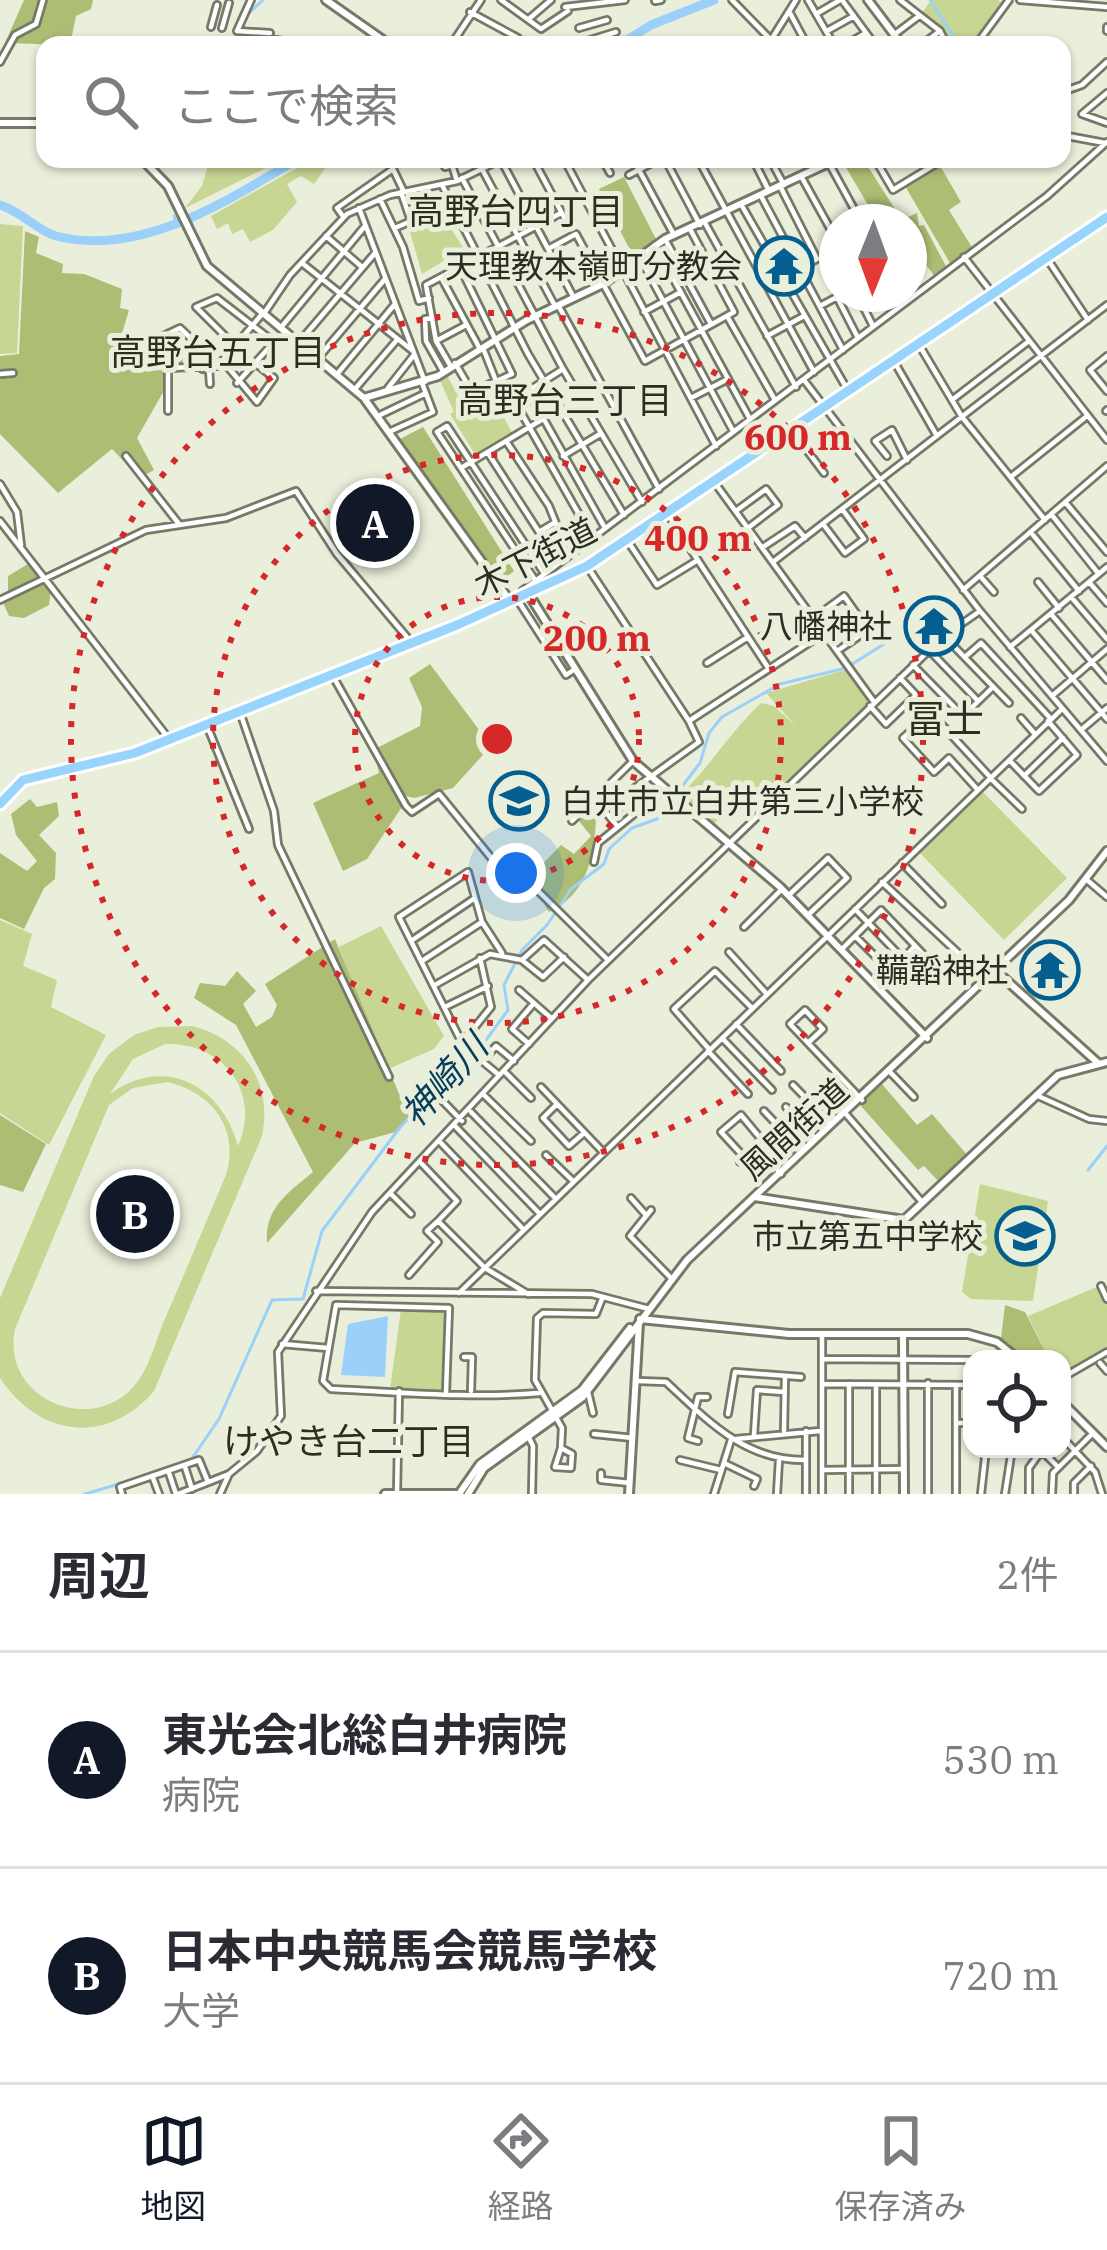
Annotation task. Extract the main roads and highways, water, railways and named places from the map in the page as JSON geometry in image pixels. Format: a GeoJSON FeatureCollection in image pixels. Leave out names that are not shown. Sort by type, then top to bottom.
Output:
{"type":"FeatureCollection","features":[{"type":"Feature","properties":{"kind":"main road","name":"木下街道"},"geometry":{"type":"LineString","coordinates":[[0,804],[23,780],[101,765],[170,739],[411,643],[587,566],[1107,217]]}},
{"type":"Feature","properties":{"kind":"water"},"geometry":{"type":"Polygon","coordinates":[[[388,1316],[385,1377],[341,1375],[348,1324],[388,1316]]]}},
{"type":"Feature","properties":{"kind":"waterway"},"geometry":{"type":"LineString","coordinates":[[247,15],[263,0]]}},
{"type":"Feature","properties":{"kind":"waterway"},"geometry":{"type":"LineString","coordinates":[[633,36],[714,0]]}},
{"type":"Feature","properties":{"kind":"waterway"},"geometry":{"type":"LineString","coordinates":[[930,0],[953,36]]}},
{"type":"Feature","properties":{"kind":"waterway"},"geometry":{"type":"LineString","coordinates":[[0,205],[56,236],[120,239],[183,221],[283,168]]}},
{"type":"Feature","properties":{"kind":"waterway"},"geometry":{"type":"LineString","coordinates":[[174,216],[176,221]]}},
{"type":"Feature","properties":{"kind":"waterway","name":"神崎川"},"geometry":{"type":"LineString","coordinates":[[191,1460],[219,1419],[272,1300],[303,1299],[322,1231],[398,1130],[457,1063],[481,1047],[508,1010],[504,985],[522,950],[547,925],[571,889],[604,864],[609,849],[632,828],[657,819],[700,763],[709,733],[722,717],[780,684],[846,668],[892,639]]}},
{"type":"Feature","properties":{"kind":"waterway"},"geometry":{"type":"LineString","coordinates":[[1088,1170],[1107,1146]]}},
{"type":"Feature","properties":{"kind":"waterway"},"geometry":{"type":"LineString","coordinates":[[1102,1361],[1107,1367]]}},
{"type":"Feature","properties":{"kind":"waterway","name":"神崎川"},"geometry":{"type":"LineString","coordinates":[[85,1494],[143,1477]]}},
{"type":"Feature","properties":{"kind":"place","name":"天理教本嶺町分教会"},"geometry":{"type":"Point","coordinates":[784,266]}},
{"type":"Feature","properties":{"kind":"place","name":"東光会北総白井病院"},"geometry":{"type":"Point","coordinates":[375,523]}},
{"type":"Feature","properties":{"kind":"place","name":"八幡神社"},"geometry":{"type":"Point","coordinates":[934,626]}},
{"type":"Feature","properties":{"kind":"place","name":"白井市立白井第三小学校"},"geometry":{"type":"Point","coordinates":[519,801]}},
{"type":"Feature","properties":{"kind":"place","name":"鞴韜神社"},"geometry":{"type":"Point","coordinates":[1050,970]}},
{"type":"Feature","properties":{"kind":"place","name":"日本中央競馬会競馬学校"},"geometry":{"type":"Point","coordinates":[135,1214]}},
{"type":"Feature","properties":{"kind":"place","name":"市立第五中学校"},"geometry":{"type":"Point","coordinates":[1025,1236]}},
{"type":"Feature","properties":{"kind":"district","name":"高野台四丁目"},"geometry":{"type":"Point","coordinates":[516,211]}},
{"type":"Feature","properties":{"kind":"district","name":"高野台五丁目"},"geometry":{"type":"Point","coordinates":[218,352]}},
{"type":"Feature","properties":{"kind":"district","name":"高野台三丁目"},"geometry":{"type":"Point","coordinates":[565,400]}},
{"type":"Feature","properties":{"kind":"district","name":"冨士"},"geometry":{"type":"Point","coordinates":[945,719]}},
{"type":"Feature","properties":{"kind":"district","name":"けやき台二丁目"},"geometry":{"type":"Point","coordinates":[349,1441]}}]}
